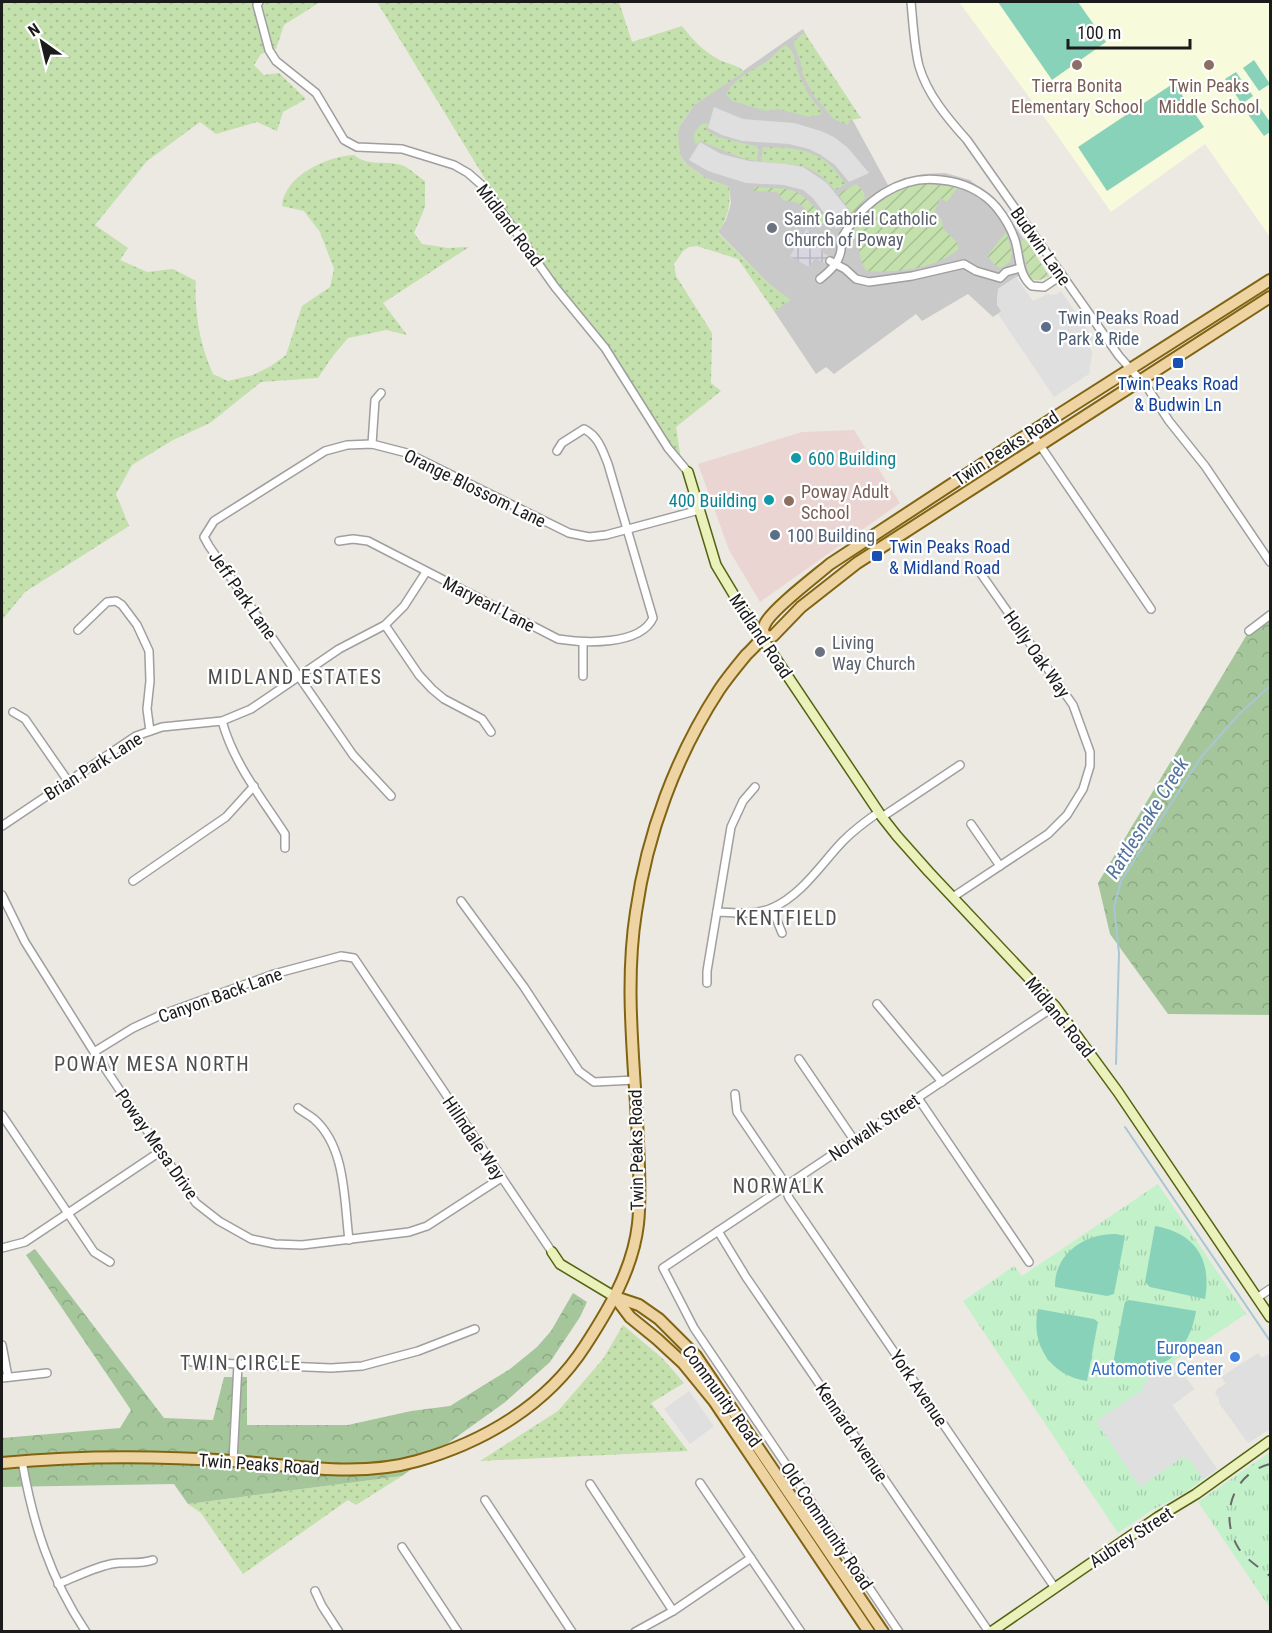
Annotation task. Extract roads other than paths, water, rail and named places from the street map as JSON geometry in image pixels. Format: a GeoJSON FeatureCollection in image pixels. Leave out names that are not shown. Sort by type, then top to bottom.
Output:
{"type":"FeatureCollection","features":[{"type":"Feature","properties":{"kind":"main road","name":"Twin Peaks Road"},"geometry":{"type":"LineString","coordinates":[[2,1463],[183,1458],[335,1469],[376,1468],[413,1462],[464,1445],[517,1416],[547,1391],[573,1365],[607,1313],[632,1249],[638,1225],[639,1173],[631,1014],[631,976],[636,912],[660,811],[703,716],[720,687],[762,637],[766,621],[803,586],[831,564],[1031,432],[1270,279]]}},
{"type":"Feature","properties":{"kind":"main road","name":"Twin Peaks Road"},"geometry":{"type":"LineString","coordinates":[[762,637],[773,636],[801,607],[857,563],[1270,297]]}},
{"type":"Feature","properties":{"kind":"main road","name":"Midland Road"},"geometry":{"type":"LineString","coordinates":[[688,472],[716,565],[881,815],[897,836],[1055,1006],[1118,1092],[1270,1317]]}},
{"type":"Feature","properties":{"kind":"main road","name":"Hillndale Way"},"geometry":{"type":"LineString","coordinates":[[552,1252],[560,1264],[615,1297]]}},
{"type":"Feature","properties":{"kind":"main road","name":"Community Road"},"geometry":{"type":"LineString","coordinates":[[615,1297],[630,1317],[670,1351],[709,1394],[869,1632]]}},
{"type":"Feature","properties":{"kind":"main road","name":"Community Road"},"geometry":{"type":"LineString","coordinates":[[615,1297],[639,1305],[659,1319],[696,1356],[883,1632]]}},
{"type":"Feature","properties":{"kind":"main road","name":"Aubrey Street"},"geometry":{"type":"LineString","coordinates":[[990,1632],[1158,1517],[1188,1500],[1270,1441]]}},
{"type":"Feature","properties":{"kind":"street","name":"Midland Road"},"geometry":{"type":"LineString","coordinates":[[259,2],[257,5],[269,50],[276,61],[316,93],[344,140],[357,147],[402,149],[454,165],[468,173],[484,187],[555,287],[604,348],[668,448],[688,472]]}},
{"type":"Feature","properties":{"kind":"street","name":"Budwin Lane"},"geometry":{"type":"LineString","coordinates":[[911,2],[919,66],[923,78],[947,118],[967,140],[1130,369],[1205,466],[1270,562]]}},
{"type":"Feature","properties":{"kind":"street"},"geometry":{"type":"LineString","coordinates":[[820,279],[840,252],[842,238],[878,197],[897,185],[926,178],[957,182],[983,195],[1005,218],[1016,242],[1020,268],[1025,279],[1036,288],[1044,286],[1062,274]]}},
{"type":"Feature","properties":{"kind":"street"},"geometry":{"type":"LineString","coordinates":[[833,262],[856,279],[869,282],[912,276],[964,264],[976,271],[1000,278],[1020,268]]}},
{"type":"Feature","properties":{"kind":"street"},"geometry":{"type":"LineString","coordinates":[[372,444],[375,400],[381,393]]}},
{"type":"Feature","properties":{"kind":"street"},"geometry":{"type":"LineString","coordinates":[[557,451],[562,444],[584,429],[592,433],[599,442],[608,464],[628,529]]}},
{"type":"Feature","properties":{"kind":"street"},"geometry":{"type":"LineString","coordinates":[[1031,432],[1151,609]]}},
{"type":"Feature","properties":{"kind":"street","name":"Orange Blossom Lane"},"geometry":{"type":"LineString","coordinates":[[204,537],[214,521],[310,459],[347,445],[372,444],[407,453],[569,533],[589,537],[606,536],[699,510]]}},
{"type":"Feature","properties":{"kind":"street","name":"Maryearl Lane"},"geometry":{"type":"LineString","coordinates":[[339,541],[353,539],[368,541],[558,639],[599,642],[631,635],[645,629],[653,618],[628,529]]}},
{"type":"Feature","properties":{"kind":"street","name":"Jeff Park Lane"},"geometry":{"type":"LineString","coordinates":[[204,537],[354,755],[391,796]]}},
{"type":"Feature","properties":{"kind":"street","name":"Holly Oak Way"},"geometry":{"type":"LineString","coordinates":[[953,897],[1048,834],[1067,815],[1083,789],[1090,766],[1090,752],[1073,705],[977,568]]}},
{"type":"Feature","properties":{"kind":"street","name":"Brian Park Lane"},"geometry":{"type":"LineString","coordinates":[[2,826],[136,736],[162,728],[222,721],[251,709],[339,649],[385,625],[404,606],[426,572]]}},
{"type":"Feature","properties":{"kind":"street"},"geometry":{"type":"LineString","coordinates":[[78,630],[107,602],[116,601],[122,605],[137,625],[149,651],[150,681],[147,709],[150,731]]}},
{"type":"Feature","properties":{"kind":"street"},"geometry":{"type":"LineString","coordinates":[[1249,631],[1270,615]]}},
{"type":"Feature","properties":{"kind":"street"},"geometry":{"type":"LineString","coordinates":[[385,625],[419,675],[432,689],[444,699],[482,719],[491,732]]}},
{"type":"Feature","properties":{"kind":"street"},"geometry":{"type":"LineString","coordinates":[[583,642],[583,676]]}},
{"type":"Feature","properties":{"kind":"street"},"geometry":{"type":"LineString","coordinates":[[13,712],[25,719],[68,781]]}},
{"type":"Feature","properties":{"kind":"street"},"geometry":{"type":"LineString","coordinates":[[222,721],[236,761],[285,834],[285,848]]}},
{"type":"Feature","properties":{"kind":"street"},"geometry":{"type":"LineString","coordinates":[[717,912],[742,913],[772,908],[791,897],[852,832],[960,765]]}},
{"type":"Feature","properties":{"kind":"street"},"geometry":{"type":"LineString","coordinates":[[133,881],[226,817],[254,786]]}},
{"type":"Feature","properties":{"kind":"street"},"geometry":{"type":"LineString","coordinates":[[707,982],[731,826],[742,801],[755,787]]}},
{"type":"Feature","properties":{"kind":"street"},"geometry":{"type":"LineString","coordinates":[[971,824],[1000,866]]}},
{"type":"Feature","properties":{"kind":"street","name":"Poway Mesa Drive"},"geometry":{"type":"LineString","coordinates":[[2,895],[25,942],[94,1052],[196,1203],[219,1221],[251,1239],[275,1244],[302,1245],[409,1232],[427,1226],[501,1178]]}},
{"type":"Feature","properties":{"kind":"street"},"geometry":{"type":"LineString","coordinates":[[461,901],[524,987],[579,1071],[594,1082],[635,1080]]}},
{"type":"Feature","properties":{"kind":"street"},"geometry":{"type":"LineString","coordinates":[[772,908],[782,933]]}},
{"type":"Feature","properties":{"kind":"street","name":"Canyon Back Lane"},"geometry":{"type":"LineString","coordinates":[[94,1052],[133,1028],[274,974],[341,956],[354,958]]}},
{"type":"Feature","properties":{"kind":"street","name":"Hillndale Way"},"geometry":{"type":"LineString","coordinates":[[354,958],[552,1252]]}},
{"type":"Feature","properties":{"kind":"street"},"geometry":{"type":"LineString","coordinates":[[877,1004],[942,1082]]}},
{"type":"Feature","properties":{"kind":"street","name":"Norwalk Street"},"geometry":{"type":"LineString","coordinates":[[663,1268],[1055,1006]]}},
{"type":"Feature","properties":{"kind":"street"},"geometry":{"type":"LineString","coordinates":[[799,1059],[854,1140]]}},
{"type":"Feature","properties":{"kind":"street","name":"York Avenue"},"geometry":{"type":"LineString","coordinates":[[735,1094],[737,1112],[781,1177],[789,1198],[1055,1588]]}},
{"type":"Feature","properties":{"kind":"street"},"geometry":{"type":"LineString","coordinates":[[918,1098],[1029,1262]]}},
{"type":"Feature","properties":{"kind":"street"},"geometry":{"type":"LineString","coordinates":[[297,1108],[314,1119],[329,1140],[339,1162],[349,1240]]}},
{"type":"Feature","properties":{"kind":"street"},"geometry":{"type":"LineString","coordinates":[[2,1115],[94,1252],[110,1262]]}},
{"type":"Feature","properties":{"kind":"street"},"geometry":{"type":"LineString","coordinates":[[2,1248],[25,1242],[161,1151]]}},
{"type":"Feature","properties":{"kind":"street","name":"Kennard Avenue"},"geometry":{"type":"LineString","coordinates":[[718,1231],[746,1277],[990,1632]]}},
{"type":"Feature","properties":{"kind":"street","name":"Old Community Road"},"geometry":{"type":"LineString","coordinates":[[663,1268],[694,1328],[899,1632]]}},
{"type":"Feature","properties":{"kind":"street"},"geometry":{"type":"LineString","coordinates":[[1257,1298],[1270,1289]]}},
{"type":"Feature","properties":{"kind":"street"},"geometry":{"type":"LineString","coordinates":[[192,1362],[331,1368],[362,1366],[418,1351],[475,1329]]}},
{"type":"Feature","properties":{"kind":"street"},"geometry":{"type":"LineString","coordinates":[[2,1345],[5,1378],[47,1373]]}},
{"type":"Feature","properties":{"kind":"street"},"geometry":{"type":"LineString","coordinates":[[233,1461],[238,1364]]}},
{"type":"Feature","properties":{"kind":"street"},"geometry":{"type":"LineString","coordinates":[[22,1461],[28,1495],[42,1547],[58,1584],[86,1632]]}},
{"type":"Feature","properties":{"kind":"street"},"geometry":{"type":"LineString","coordinates":[[700,1483],[801,1632]]}},
{"type":"Feature","properties":{"kind":"street"},"geometry":{"type":"LineString","coordinates":[[590,1484],[673,1611]]}},
{"type":"Feature","properties":{"kind":"street"},"geometry":{"type":"LineString","coordinates":[[485,1500],[572,1632]]}},
{"type":"Feature","properties":{"kind":"street"},"geometry":{"type":"LineString","coordinates":[[402,1547],[458,1632]]}},
{"type":"Feature","properties":{"kind":"street"},"geometry":{"type":"LineString","coordinates":[[635,1632],[673,1611],[751,1558]]}},
{"type":"Feature","properties":{"kind":"street"},"geometry":{"type":"LineString","coordinates":[[58,1584],[109,1564],[122,1562],[141,1564],[153,1560]]}},
{"type":"Feature","properties":{"kind":"street"},"geometry":{"type":"LineString","coordinates":[[315,1591],[339,1632]]}},
{"type":"Feature","properties":{"kind":"waterway","name":"Rattlesnake Creek"},"geometry":{"type":"LineString","coordinates":[[1116,1064],[1119,953],[1114,907],[1121,881],[1201,757],[1240,713],[1270,686]]}},
{"type":"Feature","properties":{"kind":"waterway","name":"Rattlesnake Creek"},"geometry":{"type":"LineString","coordinates":[[1125,1127],[1270,1341]]}},
{"type":"Feature","properties":{"kind":"railway"},"geometry":{"type":"LineString","coordinates":[[1270,1464],[1257,1469],[1238,1486],[1230,1510],[1230,1523],[1239,1549],[1270,1576]]}},
{"type":"Feature","properties":{"kind":"place","name":"Tierra Bonita Elementary School"},"geometry":{"type":"Point","coordinates":[1077,65]}},
{"type":"Feature","properties":{"kind":"place","name":"Twin Peaks Middle School"},"geometry":{"type":"Point","coordinates":[1209,65]}},
{"type":"Feature","properties":{"kind":"place","name":"Saint Gabriel Catholic Church of Poway"},"geometry":{"type":"Point","coordinates":[772,228]}},
{"type":"Feature","properties":{"kind":"place","name":"Twin Peaks Road Park & Ride"},"geometry":{"type":"Point","coordinates":[1046,327]}},
{"type":"Feature","properties":{"kind":"place","name":"Twin Peaks Road & Budwin Ln"},"geometry":{"type":"Point","coordinates":[1178,363]}},
{"type":"Feature","properties":{"kind":"place","name":"600 Building"},"geometry":{"type":"Point","coordinates":[796,458]}},
{"type":"Feature","properties":{"kind":"place","name":"400 Building"},"geometry":{"type":"Point","coordinates":[769,500]}},
{"type":"Feature","properties":{"kind":"place","name":"Poway Adult School"},"geometry":{"type":"Point","coordinates":[789,501]}},
{"type":"Feature","properties":{"kind":"place","name":"100 Building"},"geometry":{"type":"Point","coordinates":[775,535]}},
{"type":"Feature","properties":{"kind":"place","name":"Twin Peaks Road & Midland Road"},"geometry":{"type":"Point","coordinates":[877,556]}},
{"type":"Feature","properties":{"kind":"place","name":"Living Way Church"},"geometry":{"type":"Point","coordinates":[820,652]}},
{"type":"Feature","properties":{"kind":"place","name":"European Automotive Center"},"geometry":{"type":"Point","coordinates":[1235,1357]}},
{"type":"Feature","properties":{"kind":"district","name":"MIDLAND ESTATES"},"geometry":{"type":"Point","coordinates":[295,677]}},
{"type":"Feature","properties":{"kind":"district","name":"KENTFIELD"},"geometry":{"type":"Point","coordinates":[787,918]}},
{"type":"Feature","properties":{"kind":"district","name":"POWAY MESA NORTH"},"geometry":{"type":"Point","coordinates":[152,1064]}},
{"type":"Feature","properties":{"kind":"district","name":"NORWALK"},"geometry":{"type":"Point","coordinates":[779,1186]}},
{"type":"Feature","properties":{"kind":"district","name":"TWIN CIRCLE"},"geometry":{"type":"Point","coordinates":[241,1363]}}]}
